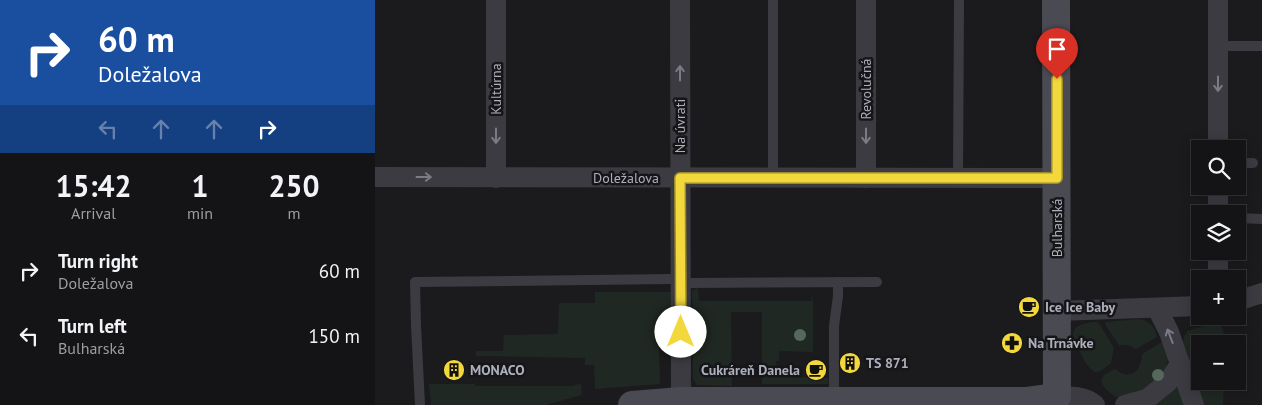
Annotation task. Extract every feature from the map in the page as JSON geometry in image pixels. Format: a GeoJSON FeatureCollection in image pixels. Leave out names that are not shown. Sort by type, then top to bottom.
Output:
{"type":"FeatureCollection","features":[{"type":"Feature","properties":{"kind":"street","name":"Kultúrna"},"geometry":{"type":"LineString","coordinates":[[496,0],[496,178]]}},
{"type":"Feature","properties":{"kind":"street","name":"Na úvrati"},"geometry":{"type":"LineString","coordinates":[[680,0],[681,401]]}},
{"type":"Feature","properties":{"kind":"street","name":"Revolučná"},"geometry":{"type":"LineString","coordinates":[[866,0],[866,178]]}},
{"type":"Feature","properties":{"kind":"street","name":"Bulharská"},"geometry":{"type":"LineString","coordinates":[[1056,0],[1057,401]]}},
{"type":"Feature","properties":{"kind":"street"},"geometry":{"type":"LineString","coordinates":[[1218,0],[1218,140]]}},
{"type":"Feature","properties":{"kind":"street","name":"Doležalova"},"geometry":{"type":"LineString","coordinates":[[375,177],[1057,178]]}},
{"type":"Feature","properties":{"kind":"street"},"geometry":{"type":"LineString","coordinates":[[1246,298],[1262,293]]}},
{"type":"Feature","properties":{"kind":"street"},"geometry":{"type":"LineString","coordinates":[[1057,311],[1191,306]]}},
{"type":"Feature","properties":{"kind":"street"},"geometry":{"type":"LineString","coordinates":[[1157,308],[1169,332],[1194,405]]}},
{"type":"Feature","properties":{"kind":"street"},"geometry":{"type":"LineString","coordinates":[[1125,405],[1147,399],[1168,382],[1180,364]]}},
{"type":"Feature","properties":{"kind":"street"},"geometry":{"type":"LineString","coordinates":[[632,405],[681,401],[834,401],[872,403],[1057,401],[1066,396],[1080,398],[1095,405]]}},
{"type":"Feature","properties":{"kind":"lane"},"geometry":{"type":"LineString","coordinates":[[773,0],[773,178]]}},
{"type":"Feature","properties":{"kind":"lane"},"geometry":{"type":"LineString","coordinates":[[958,178],[959,0]]}},
{"type":"Feature","properties":{"kind":"lane"},"geometry":{"type":"LineString","coordinates":[[1218,46],[1262,46]]}},
{"type":"Feature","properties":{"kind":"lane"},"geometry":{"type":"LineString","coordinates":[[1246,163],[1253,163]]}},
{"type":"Feature","properties":{"kind":"lane"},"geometry":{"type":"LineString","coordinates":[[1246,218],[1262,219]]}},
{"type":"Feature","properties":{"kind":"lane"},"geometry":{"type":"LineString","coordinates":[[420,405],[415,282],[681,280],[689,283],[877,282]]}},
{"type":"Feature","properties":{"kind":"lane"},"geometry":{"type":"LineString","coordinates":[[834,401],[834,326],[838,282]]}},
{"type":"Feature","properties":{"kind":"shaded area"},"geometry":{"type":"Polygon","coordinates":[[[698,288],[699,301],[812,301],[813,291],[813,352],[779,351],[779,361],[776,361],[775,377],[828,378],[828,384],[762,384],[762,312],[731,312],[732,386],[697,385],[693,379],[692,291],[698,288]]]}},
{"type":"Feature","properties":{"kind":"shaded area"},"geometry":{"type":"Polygon","coordinates":[[[595,292],[671,292],[671,317],[658,317],[660,384],[595,389],[594,365],[585,365],[585,358],[476,356],[476,351],[503,351],[504,335],[558,334],[559,303],[595,303],[595,292]]]}},
{"type":"Feature","properties":{"kind":"shaded area"},"geometry":{"type":"Polygon","coordinates":[[[1140,319],[1151,325],[1157,337],[1136,349],[1127,345],[1119,345],[1105,322],[1140,319]]]}},
{"type":"Feature","properties":{"kind":"shaded area"},"geometry":{"type":"Polygon","coordinates":[[[1097,322],[1100,325],[1114,348],[1111,363],[1103,370],[1097,372],[1086,363],[1073,336],[1073,332],[1077,327],[1097,322]]]}},
{"type":"Feature","properties":{"kind":"shaded area"},"geometry":{"type":"Polygon","coordinates":[[[1207,325],[1221,325],[1224,335],[1191,335],[1191,367],[1183,343],[1187,331],[1207,325]]]}},
{"type":"Feature","properties":{"kind":"shaded area"},"geometry":{"type":"Polygon","coordinates":[[[1162,342],[1168,358],[1166,370],[1151,389],[1121,399],[1105,388],[1102,382],[1105,374],[1115,369],[1121,373],[1134,373],[1140,366],[1142,354],[1162,342]]]}},
{"type":"Feature","properties":{"kind":"shaded area"},"geometry":{"type":"Polygon","coordinates":[[[1176,379],[1185,405],[1154,405],[1176,379]]]}},
{"type":"Feature","properties":{"kind":"shaded area"},"geometry":{"type":"Polygon","coordinates":[[[429,384],[574,386],[581,384],[582,395],[545,405],[431,405],[429,384]]]}},
{"type":"Feature","properties":{"kind":"shaded area"},"geometry":{"type":"Polygon","coordinates":[[[1199,390],[1224,390],[1223,405],[1204,405],[1199,390]]]}},
{"type":"Feature","properties":{"kind":"place","name":"Ice Ice Baby"},"geometry":{"type":"Point","coordinates":[1029,307]}},
{"type":"Feature","properties":{"kind":"place","name":"Na Trnávke"},"geometry":{"type":"Point","coordinates":[1012,343]}},
{"type":"Feature","properties":{"kind":"place","name":"TS 871"},"geometry":{"type":"Point","coordinates":[850,363]}},
{"type":"Feature","properties":{"kind":"place","name":"MONACO"},"geometry":{"type":"Point","coordinates":[454,370]}},
{"type":"Feature","properties":{"kind":"place","name":"Cukráreň Danela"},"geometry":{"type":"Point","coordinates":[816,370]}},
{"type":"Feature","properties":{"kind":"route"},"geometry":{"type":"LineString","coordinates":[[681,332],[680,178],[1057,178],[1057,79]]}}]}
